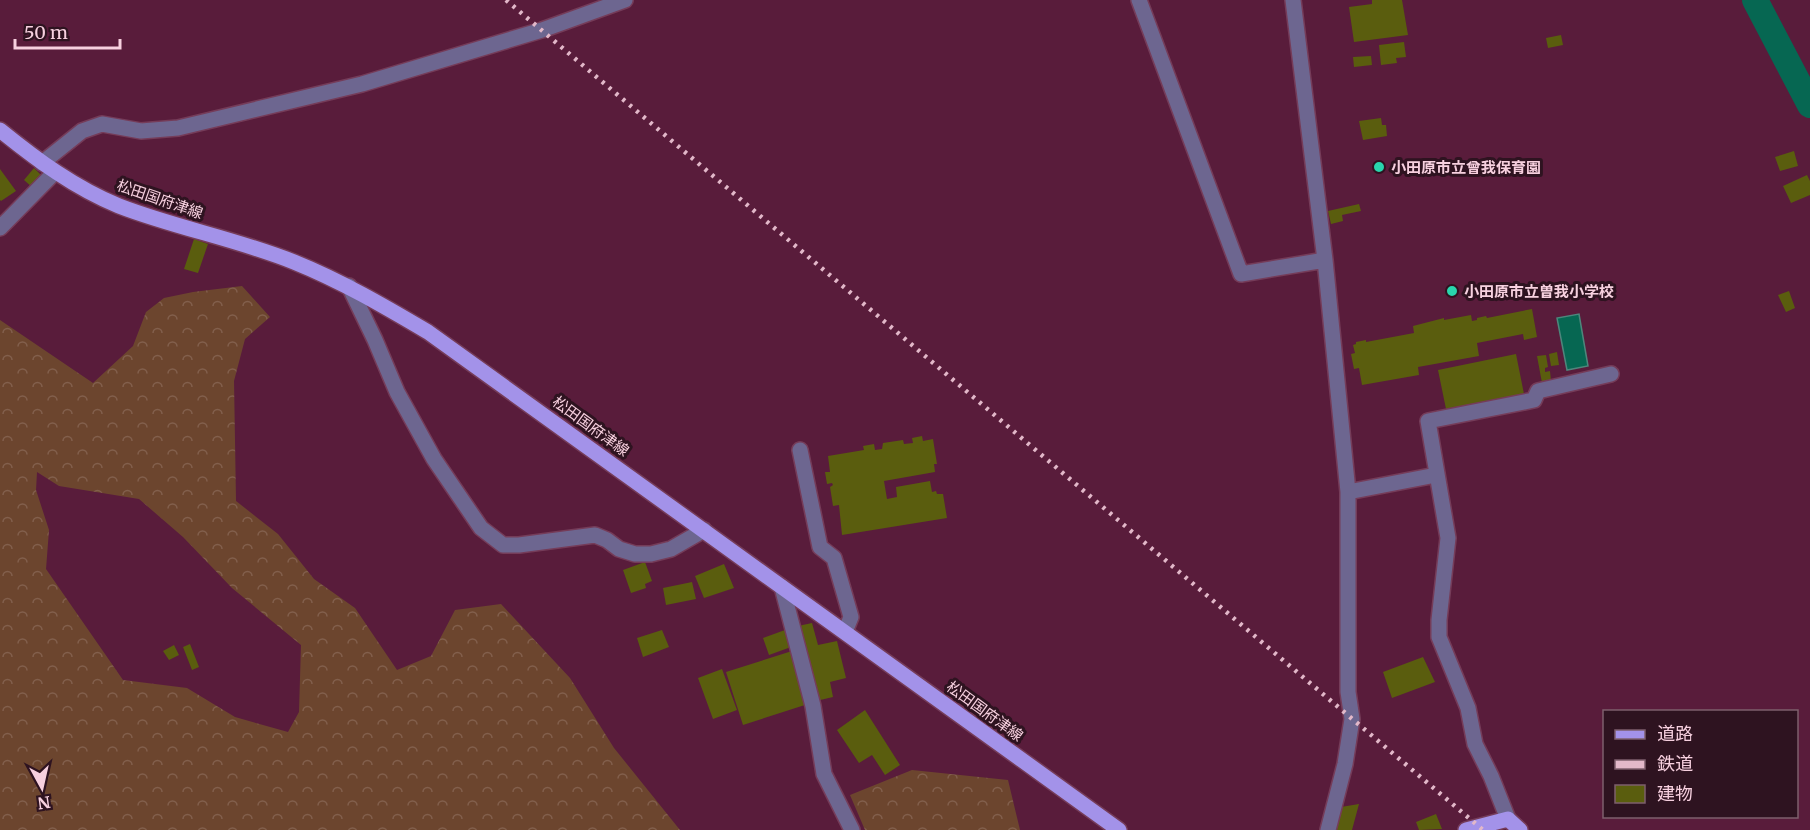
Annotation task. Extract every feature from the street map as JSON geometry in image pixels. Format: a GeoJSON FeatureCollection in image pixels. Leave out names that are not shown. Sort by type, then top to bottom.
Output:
{"type":"FeatureCollection","features":[{"type":"Feature","properties":{"kind":"main road","name":"松田国府津線"},"geometry":{"type":"LineString","coordinates":[[0,130],[55,172],[119,206],[293,261],[350,286],[428,332],[1119,830]]}},
{"type":"Feature","properties":{"kind":"main road"},"geometry":{"type":"LineString","coordinates":[[1466,830],[1508,819],[1520,830]]}},
{"type":"Feature","properties":{"kind":"street"},"geometry":{"type":"LineString","coordinates":[[42,163],[82,131],[102,124],[141,131],[178,128],[362,84],[542,30],[625,0]]}},
{"type":"Feature","properties":{"kind":"street"},"geometry":{"type":"LineString","coordinates":[[1139,0],[1241,274],[1325,260]]}},
{"type":"Feature","properties":{"kind":"street"},"geometry":{"type":"LineString","coordinates":[[1293,0],[1325,260],[1348,492],[1348,692],[1352,719],[1345,764],[1328,830]]}},
{"type":"Feature","properties":{"kind":"street"},"geometry":{"type":"LineString","coordinates":[[0,228],[55,172]]}},
{"type":"Feature","properties":{"kind":"street"},"geometry":{"type":"LineString","coordinates":[[350,286],[397,392],[434,459],[481,528],[503,545],[595,535],[619,549],[635,554],[651,554],[671,549],[704,530]]}},
{"type":"Feature","properties":{"kind":"street"},"geometry":{"type":"LineString","coordinates":[[1508,819],[1475,744],[1468,708],[1439,637],[1448,538],[1428,421],[1534,400],[1538,391],[1611,374]]}},
{"type":"Feature","properties":{"kind":"street"},"geometry":{"type":"LineString","coordinates":[[800,450],[820,547],[834,558],[851,617],[845,632]]}},
{"type":"Feature","properties":{"kind":"street"},"geometry":{"type":"LineString","coordinates":[[1348,492],[1436,474]]}},
{"type":"Feature","properties":{"kind":"street"},"geometry":{"type":"LineString","coordinates":[[782,587],[813,706],[824,774],[852,830]]}},
{"type":"Feature","properties":{"kind":"green space"},"geometry":{"type":"Polygon","coordinates":[[[242,286],[270,317],[245,339],[234,381],[236,501],[278,534],[314,579],[355,608],[397,670],[431,656],[455,610],[501,604],[570,678],[614,748],[680,830],[0,830],[0,320],[93,383],[133,346],[146,312],[164,298],[242,286]],[[37,472],[36,490],[49,530],[46,569],[123,680],[187,688],[235,717],[288,732],[299,712],[301,645],[232,588],[183,537],[139,499],[59,486],[37,472]]]}},
{"type":"Feature","properties":{"kind":"green space"},"geometry":{"type":"Polygon","coordinates":[[[912,770],[1008,780],[1020,830],[865,830],[850,795],[912,770]]]}},
{"type":"Feature","properties":{"kind":"shaded area"},"geometry":{"type":"Polygon","coordinates":[[[1579,314],[1588,366],[1567,370],[1557,318],[1579,314]]]}},
{"type":"Feature","properties":{"kind":"building"},"geometry":{"type":"Polygon","coordinates":[[[1372,0],[1402,0],[1408,35],[1354,42],[1349,7],[1372,4],[1372,0]]]}},
{"type":"Feature","properties":{"kind":"building"},"geometry":{"type":"Polygon","coordinates":[[[1561,35],[1563,45],[1548,48],[1546,38],[1561,35]]]}},
{"type":"Feature","properties":{"kind":"building"},"geometry":{"type":"Polygon","coordinates":[[[1404,42],[1406,57],[1396,58],[1397,63],[1381,65],[1379,45],[1404,42]]]}},
{"type":"Feature","properties":{"kind":"building"},"geometry":{"type":"Polygon","coordinates":[[[1371,56],[1372,65],[1354,67],[1353,57],[1371,56]]]}},
{"type":"Feature","properties":{"kind":"building"},"geometry":{"type":"Polygon","coordinates":[[[1381,118],[1382,125],[1386,125],[1387,136],[1363,140],[1359,121],[1381,118]]]}},
{"type":"Feature","properties":{"kind":"building"},"geometry":{"type":"Polygon","coordinates":[[[1794,151],[1798,166],[1780,171],[1775,157],[1794,151]]]}},
{"type":"Feature","properties":{"kind":"building"},"geometry":{"type":"Polygon","coordinates":[[[34,168],[45,179],[33,188],[24,180],[34,168]]]}},
{"type":"Feature","properties":{"kind":"building"},"geometry":{"type":"Polygon","coordinates":[[[0,169],[16,191],[1,201],[0,200],[0,169]]]}},
{"type":"Feature","properties":{"kind":"building"},"geometry":{"type":"Polygon","coordinates":[[[1807,175],[1810,181],[1810,195],[1791,203],[1783,186],[1807,175]]]}},
{"type":"Feature","properties":{"kind":"building"},"geometry":{"type":"Polygon","coordinates":[[[1359,204],[1361,211],[1342,215],[1343,221],[1331,224],[1328,211],[1359,204]]]}},
{"type":"Feature","properties":{"kind":"building"},"geometry":{"type":"Polygon","coordinates":[[[194,239],[208,244],[198,273],[184,269],[194,239]]]}},
{"type":"Feature","properties":{"kind":"building"},"geometry":{"type":"Polygon","coordinates":[[[1789,291],[1795,308],[1786,312],[1778,295],[1789,291]]]}},
{"type":"Feature","properties":{"kind":"building"},"geometry":{"type":"Polygon","coordinates":[[[1532,309],[1537,337],[1524,340],[1523,334],[1477,343],[1479,356],[1418,367],[1419,375],[1362,385],[1359,368],[1354,369],[1351,354],[1355,353],[1353,345],[1356,342],[1414,333],[1413,326],[1444,318],[1444,320],[1471,315],[1472,321],[1486,316],[1487,318],[1532,309]]]}},
{"type":"Feature","properties":{"kind":"building"},"geometry":{"type":"Polygon","coordinates":[[[1557,352],[1559,365],[1551,366],[1549,354],[1557,352]]]}},
{"type":"Feature","properties":{"kind":"building"},"geometry":{"type":"Polygon","coordinates":[[[1516,354],[1524,394],[1446,409],[1438,370],[1516,354]]]}},
{"type":"Feature","properties":{"kind":"building"},"geometry":{"type":"Polygon","coordinates":[[[1546,355],[1548,367],[1545,368],[1545,372],[1550,371],[1551,381],[1542,383],[1537,356],[1546,355]]]}},
{"type":"Feature","properties":{"kind":"building"},"geometry":{"type":"Polygon","coordinates":[[[922,436],[923,441],[933,439],[937,464],[934,464],[935,472],[884,481],[887,499],[897,497],[896,487],[930,481],[932,492],[943,494],[947,518],[842,535],[839,505],[833,506],[830,487],[833,485],[832,483],[827,484],[825,472],[830,472],[828,456],[864,450],[863,446],[874,444],[875,450],[882,449],[883,443],[903,440],[904,444],[913,443],[912,438],[922,436]]]}},
{"type":"Feature","properties":{"kind":"building"},"geometry":{"type":"Polygon","coordinates":[[[645,562],[652,581],[645,584],[646,588],[631,593],[623,570],[645,562]]]}},
{"type":"Feature","properties":{"kind":"building"},"geometry":{"type":"Polygon","coordinates":[[[724,564],[734,588],[704,598],[695,576],[724,564]]]}},
{"type":"Feature","properties":{"kind":"building"},"geometry":{"type":"Polygon","coordinates":[[[692,582],[696,599],[666,605],[663,588],[692,582]]]}},
{"type":"Feature","properties":{"kind":"building"},"geometry":{"type":"Polygon","coordinates":[[[812,623],[818,645],[837,641],[846,678],[830,682],[833,697],[816,701],[798,626],[812,623]]]}},
{"type":"Feature","properties":{"kind":"building"},"geometry":{"type":"Polygon","coordinates":[[[662,630],[669,647],[643,657],[637,638],[662,630]]]}},
{"type":"Feature","properties":{"kind":"building"},"geometry":{"type":"Polygon","coordinates":[[[785,630],[791,647],[769,655],[763,638],[785,630]]]}},
{"type":"Feature","properties":{"kind":"building"},"geometry":{"type":"Polygon","coordinates":[[[190,644],[199,667],[192,670],[183,647],[190,644]]]}},
{"type":"Feature","properties":{"kind":"building"},"geometry":{"type":"Polygon","coordinates":[[[174,645],[179,655],[169,660],[163,651],[174,645]]]}},
{"type":"Feature","properties":{"kind":"building"},"geometry":{"type":"Polygon","coordinates":[[[792,651],[808,704],[743,725],[726,672],[792,651]]]}},
{"type":"Feature","properties":{"kind":"building"},"geometry":{"type":"Polygon","coordinates":[[[1423,657],[1435,682],[1392,698],[1383,672],[1423,657]]]}},
{"type":"Feature","properties":{"kind":"building"},"geometry":{"type":"Polygon","coordinates":[[[722,669],[737,710],[713,719],[698,678],[722,669]]]}},
{"type":"Feature","properties":{"kind":"building"},"geometry":{"type":"Polygon","coordinates":[[[865,710],[900,765],[885,775],[872,755],[859,763],[837,730],[865,710]]]}},
{"type":"Feature","properties":{"kind":"building"},"geometry":{"type":"Polygon","coordinates":[[[1359,804],[1352,830],[1335,830],[1341,807],[1359,804]]]}},
{"type":"Feature","properties":{"kind":"building"},"geometry":{"type":"Polygon","coordinates":[[[1436,814],[1442,829],[1419,830],[1416,822],[1436,814]]]}},
{"type":"Feature","properties":{"kind":"waterway"},"geometry":{"type":"LineString","coordinates":[[1755,0],[1810,105]]}},
{"type":"Feature","properties":{"kind":"railway"},"geometry":{"type":"LineString","coordinates":[[506,0],[1483,830]]}},
{"type":"Feature","properties":{"kind":"place","name":"小田原市立曾我保育園"},"geometry":{"type":"Point","coordinates":[1379,167]}},
{"type":"Feature","properties":{"kind":"place","name":"小田原市立曽我小学校"},"geometry":{"type":"Point","coordinates":[1452,291]}}]}
